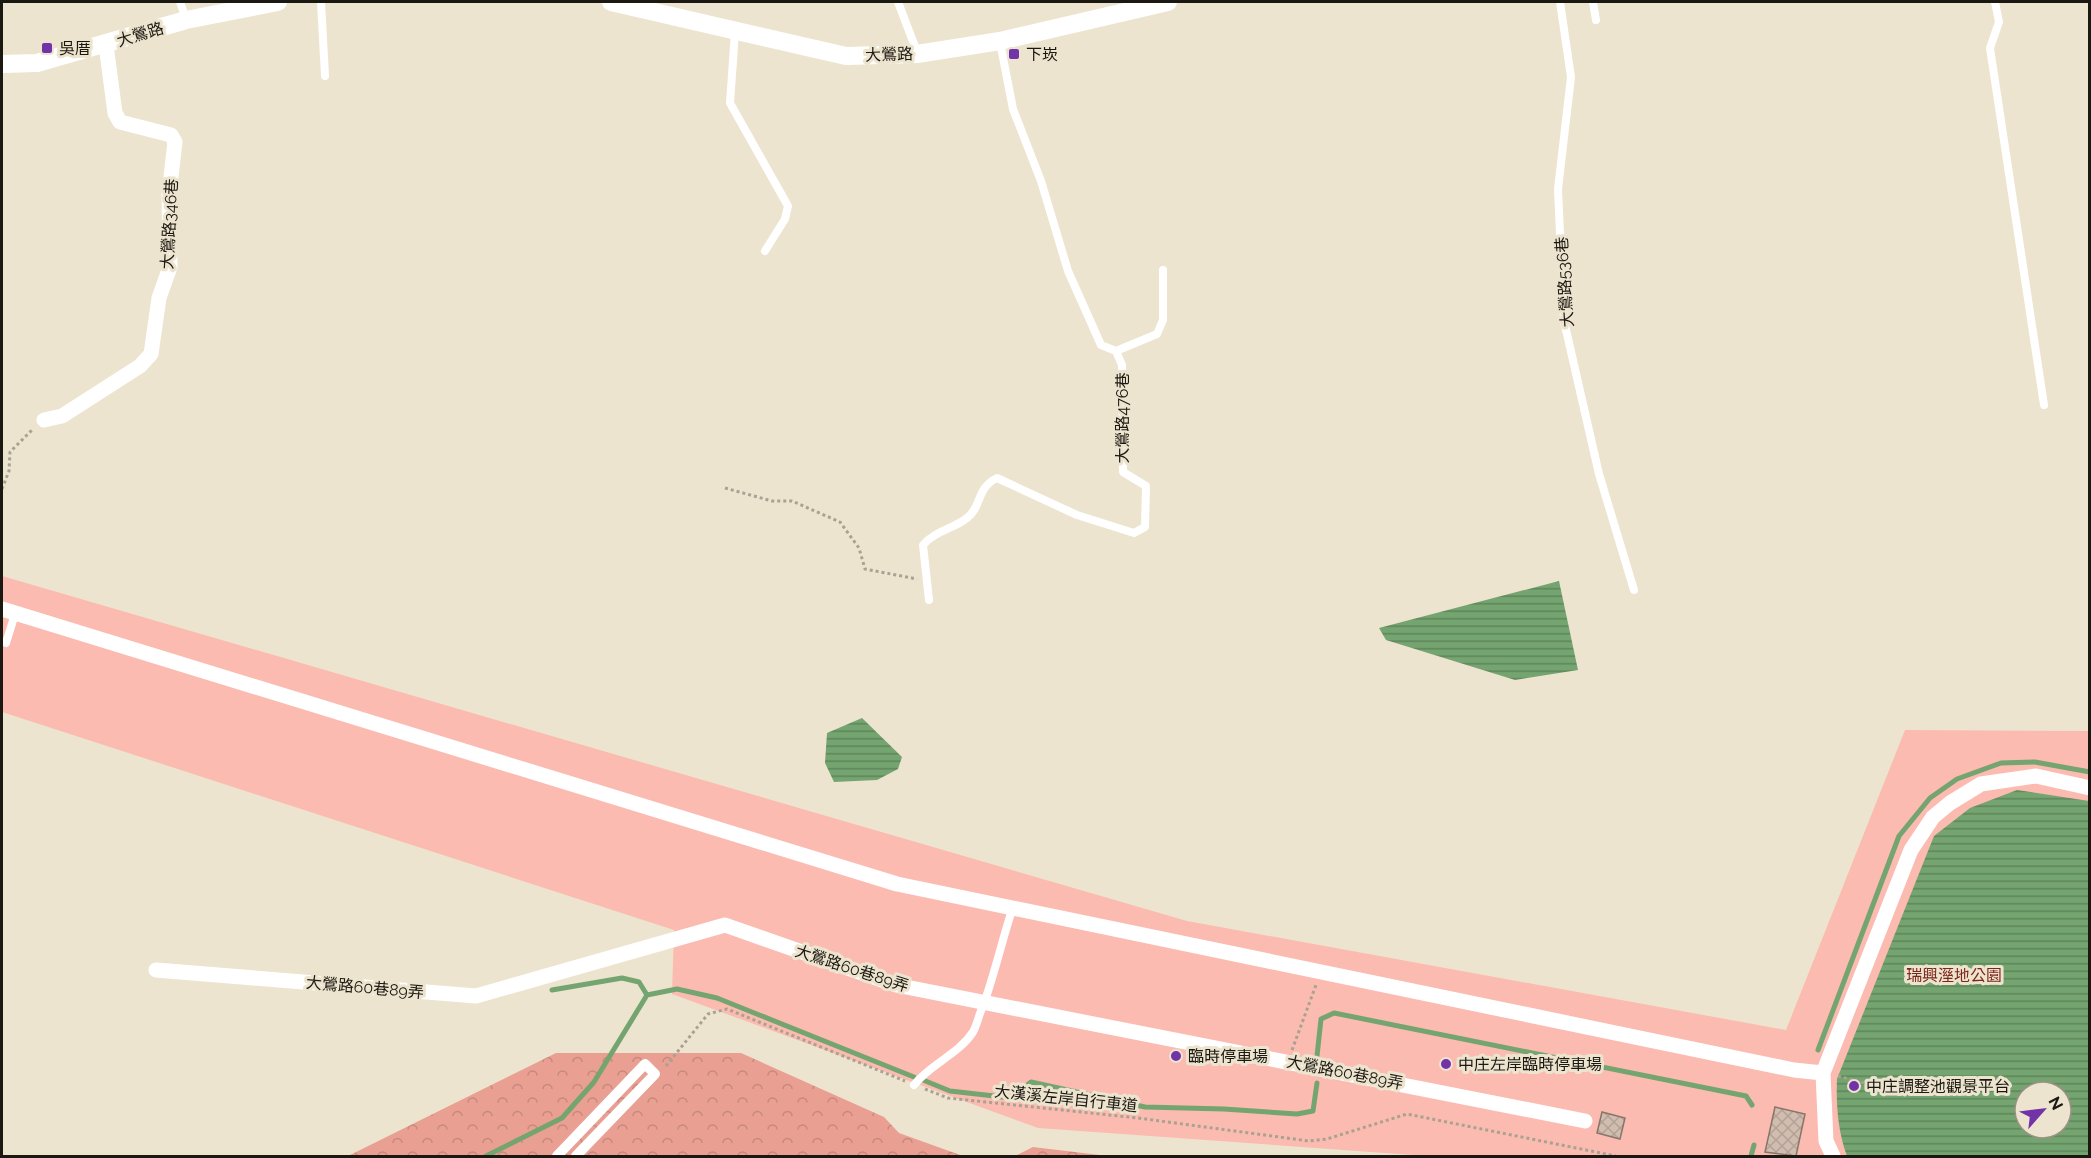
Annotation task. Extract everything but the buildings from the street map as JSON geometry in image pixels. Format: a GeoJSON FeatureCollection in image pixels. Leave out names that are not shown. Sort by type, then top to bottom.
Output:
{"type":"FeatureCollection","features":[{"type":"Feature","properties":{"kind":"street","name":"大鶯路"},"geometry":{"type":"LineString","coordinates":[[2,64],[37,63],[106,45],[186,20],[278,2]]}},
{"type":"Feature","properties":{"kind":"street","name":"大鶯路"},"geometry":{"type":"LineString","coordinates":[[611,2],[846,56],[917,54],[1000,41],[1168,2]]}},
{"type":"Feature","properties":{"kind":"street","name":"大鶯路346巷"},"geometry":{"type":"LineString","coordinates":[[44,420],[62,416],[140,366],[151,354],[159,298],[170,267],[169,194],[175,142],[171,135],[120,122],[115,113],[106,45]]}},
{"type":"Feature","properties":{"kind":"street"},"geometry":{"type":"LineString","coordinates":[[8,612],[897,884],[1794,1070],[1828,1074]]}},
{"type":"Feature","properties":{"kind":"street"},"geometry":{"type":"LineString","coordinates":[[1833,1156],[1826,1141],[1828,1074],[1911,850],[1933,817],[1950,803],[1981,784],[2036,776],[2090,788]]}},
{"type":"Feature","properties":{"kind":"street","name":"大鶯路60巷89弄"},"geometry":{"type":"LineString","coordinates":[[156,970],[476,996],[725,926],[896,985],[1288,1060],[1585,1121]]}},
{"type":"Feature","properties":{"kind":"street"},"geometry":{"type":"LineString","coordinates":[[558,1156],[645,1064],[655,1074],[576,1156]]}},
{"type":"Feature","properties":{"kind":"lane"},"geometry":{"type":"LineString","coordinates":[[180,2],[186,20]]}},
{"type":"Feature","properties":{"kind":"lane"},"geometry":{"type":"LineString","coordinates":[[321,2],[325,76]]}},
{"type":"Feature","properties":{"kind":"lane"},"geometry":{"type":"LineString","coordinates":[[898,2],[917,54]]}},
{"type":"Feature","properties":{"kind":"lane","name":"大鶯路536巷"},"geometry":{"type":"LineString","coordinates":[[1560,2],[1570,77],[1558,189],[1564,321],[1599,474],[1635,590]]}},
{"type":"Feature","properties":{"kind":"lane"},"geometry":{"type":"LineString","coordinates":[[1593,2],[1596,20]]}},
{"type":"Feature","properties":{"kind":"lane"},"geometry":{"type":"LineString","coordinates":[[1995,2],[1999,22],[1990,48],[2044,405]]}},
{"type":"Feature","properties":{"kind":"lane"},"geometry":{"type":"LineString","coordinates":[[735,32],[730,103],[788,206],[785,219],[765,251]]}},
{"type":"Feature","properties":{"kind":"lane","name":"大鶯路476巷"},"geometry":{"type":"LineString","coordinates":[[929,600],[925,580],[923,545],[930,537],[969,517],[986,483],[997,478],[1077,515],[1134,533],[1145,527],[1146,486],[1123,472],[1122,365],[1116,351],[1101,345],[1068,271],[1041,181],[1013,109],[1000,41]]}},
{"type":"Feature","properties":{"kind":"lane"},"geometry":{"type":"LineString","coordinates":[[1116,351],[1157,334],[1163,320],[1163,270]]}},
{"type":"Feature","properties":{"kind":"lane"},"geometry":{"type":"LineString","coordinates":[[2,641],[6,643],[8,612]]}},
{"type":"Feature","properties":{"kind":"lane"},"geometry":{"type":"LineString","coordinates":[[914,1085],[922,1074],[949,1056],[973,1032],[994,978],[1000,947],[1013,907]]}},
{"type":"Feature","properties":{"kind":"path"},"geometry":{"type":"LineString","coordinates":[[2,489],[9,471],[10,452],[44,420]]}},
{"type":"Feature","properties":{"kind":"path"},"geometry":{"type":"LineString","coordinates":[[724,488],[772,501],[792,501],[840,522],[859,548],[865,569],[925,580]]}},
{"type":"Feature","properties":{"kind":"path"},"geometry":{"type":"LineString","coordinates":[[1288,1060],[1321,973]]}},
{"type":"Feature","properties":{"kind":"path","name":"大漢溪左岸自行車道"},"geometry":{"type":"LineString","coordinates":[[664,1068],[708,1014],[728,1009],[948,1098],[1138,1118],[1309,1141],[1327,1139],[1407,1114],[1616,1156]]}},
{"type":"Feature","properties":{"kind":"path"},"geometry":{"type":"LineString","coordinates":[[1828,1074],[1871,1085]]}},
{"type":"Feature","properties":{"kind":"green space","name":"瑞興溼地公園"},"geometry":{"type":"Polygon","coordinates":[[[2,576],[1187,921],[1786,1030],[1905,730],[2089,731],[2089,1156],[1427,1156],[1038,1128],[672,994],[674,930],[2,712],[2,576]]]}},
{"type":"Feature","properties":{"kind":"green space"},"geometry":{"type":"Polygon","coordinates":[[[556,1053],[741,1053],[884,1117],[899,1133],[963,1156],[348,1156],[556,1053]]]}},
{"type":"Feature","properties":{"kind":"green space"},"geometry":{"type":"Polygon","coordinates":[[[1033,1147],[1108,1156],[1015,1156],[1033,1147]]]}},
{"type":"Feature","properties":{"kind":"shaded area"},"geometry":{"type":"Polygon","coordinates":[[[1559,581],[1578,670],[1515,680],[1386,640],[1379,628],[1559,581]]]}},
{"type":"Feature","properties":{"kind":"shaded area"},"geometry":{"type":"Polygon","coordinates":[[[862,718],[902,757],[898,769],[877,780],[834,782],[825,763],[827,733],[862,718]]]}},
{"type":"Feature","properties":{"kind":"shaded area"},"geometry":{"type":"Polygon","coordinates":[[[2017,790],[2089,801],[2089,1156],[1847,1156],[1838,1118],[1837,1079],[1934,836],[1970,808],[2017,790]]]}},
{"type":"Feature","properties":{"kind":"waterway"},"geometry":{"type":"LineString","coordinates":[[1818,1050],[1899,836],[1930,798],[1957,779],[2001,763],[2035,762],[2090,772]]}},
{"type":"Feature","properties":{"kind":"waterway"},"geometry":{"type":"LineString","coordinates":[[552,990],[622,978],[639,982],[647,995]]}},
{"type":"Feature","properties":{"kind":"waterway"},"geometry":{"type":"LineString","coordinates":[[486,1156],[562,1118],[594,1082],[647,995],[677,989],[717,998],[914,1077]]}},
{"type":"Feature","properties":{"kind":"waterway"},"geometry":{"type":"LineString","coordinates":[[1317,1056],[1321,1019],[1334,1013],[1746,1096],[1752,1105]]}},
{"type":"Feature","properties":{"kind":"waterway"},"geometry":{"type":"LineString","coordinates":[[923,1080],[950,1091],[1012,1098],[1031,1082],[1145,1107],[1297,1114],[1313,1111],[1317,1083]]}},
{"type":"Feature","properties":{"kind":"waterway"},"geometry":{"type":"LineString","coordinates":[[1751,1156],[1754,1145]]}},
{"type":"Feature","properties":{"kind":"place","name":"吳厝"},"geometry":{"type":"Point","coordinates":[47,48]}},
{"type":"Feature","properties":{"kind":"place","name":"下崁"},"geometry":{"type":"Point","coordinates":[1014,54]}},
{"type":"Feature","properties":{"kind":"place","name":"臨時停車場"},"geometry":{"type":"Point","coordinates":[1176,1056]}},
{"type":"Feature","properties":{"kind":"place","name":"中庄左岸臨時停車場"},"geometry":{"type":"Point","coordinates":[1446,1064]}},
{"type":"Feature","properties":{"kind":"place","name":"中庄調整池觀景平台"},"geometry":{"type":"Point","coordinates":[1854,1086]}}]}
